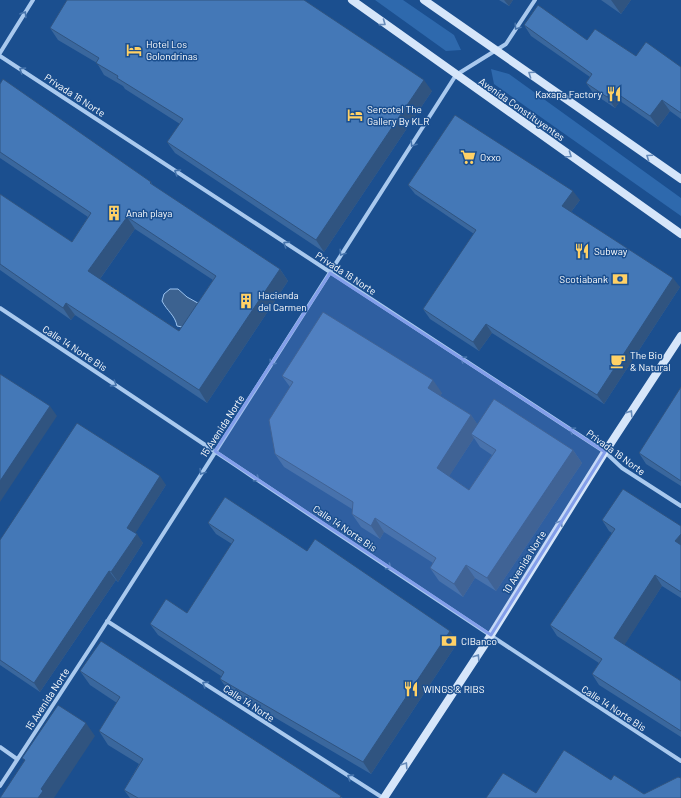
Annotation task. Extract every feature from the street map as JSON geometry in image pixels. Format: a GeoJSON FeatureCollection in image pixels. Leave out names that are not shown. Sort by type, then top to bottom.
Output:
{"type":"FeatureCollection","features":[{"type":"Feature","properties":{"kind":"main road","name":"Avenida Constituyentes"},"geometry":{"type":"LineString","coordinates":[[352,0],[456,76],[681,234]]}},
{"type":"Feature","properties":{"kind":"main road"},"geometry":{"type":"LineString","coordinates":[[424,0],[681,179]]}},
{"type":"Feature","properties":{"kind":"main road","name":"10 Avenida Norte"},"geometry":{"type":"LineString","coordinates":[[383,798],[491,635],[605,452],[681,336]]}},
{"type":"Feature","properties":{"kind":"street"},"geometry":{"type":"LineString","coordinates":[[0,53],[33,0]]}},
{"type":"Feature","properties":{"kind":"street"},"geometry":{"type":"LineString","coordinates":[[456,76],[506,44],[535,0]]}},
{"type":"Feature","properties":{"kind":"street","name":"Privada 16 Norte"},"geometry":{"type":"LineString","coordinates":[[0,56],[605,452],[622,468],[681,506]]}},
{"type":"Feature","properties":{"kind":"street","name":"15 Avenida Norte"},"geometry":{"type":"LineString","coordinates":[[0,786],[108,621],[215,451],[456,76]]}},
{"type":"Feature","properties":{"kind":"street","name":"Calle 14 Norte Bis"},"geometry":{"type":"LineString","coordinates":[[0,308],[681,761]]}},
{"type":"Feature","properties":{"kind":"street","name":"Calle 14 Norte"},"geometry":{"type":"LineString","coordinates":[[108,621],[383,798]]}},
{"type":"Feature","properties":{"kind":"street"},"geometry":{"type":"LineString","coordinates":[[0,747],[17,759]]}},
{"type":"Feature","properties":{"kind":"highlighted area"},"geometry":{"type":"Polygon","coordinates":[[[330,273],[605,452],[491,635],[215,451],[330,273]]]}},
{"type":"Feature","properties":{"kind":"shaded area"},"geometry":{"type":"Polygon","coordinates":[[[375,0],[403,0],[454,35],[461,50],[446,51],[375,0]]]}},
{"type":"Feature","properties":{"kind":"shaded area"},"geometry":{"type":"Polygon","coordinates":[[[491,69],[509,74],[681,198],[681,216],[494,84],[491,69]]]}},
{"type":"Feature","properties":{"kind":"shaded area"},"geometry":{"type":"Polygon","coordinates":[[[170,289],[178,289],[187,297],[205,307],[182,327],[177,326],[175,319],[162,301],[164,294],[170,289]]]}},
{"type":"Feature","properties":{"kind":"building","name":"Sercotel The Gallery By KLR"},"geometry":{"type":"Polygon","coordinates":[[[67,0],[304,0],[424,80],[316,240],[167,142],[183,119],[117,78],[118,76],[96,63],[99,58],[50,28],[67,0]]]}},
{"type":"Feature","properties":{"kind":"building"},"geometry":{"type":"Polygon","coordinates":[[[538,5],[587,40],[595,29],[636,56],[646,42],[681,67],[681,113],[662,100],[650,116],[612,90],[607,97],[586,83],[592,74],[524,25],[538,5]]]}},
{"type":"Feature","properties":{"kind":"building"},"geometry":{"type":"Polygon","coordinates":[[[3,79],[151,182],[150,183],[280,269],[199,390],[66,303],[63,308],[0,264],[0,194],[72,242],[91,213],[0,152],[0,84],[3,79]],[[127,217],[88,271],[179,331],[216,276],[127,217]]]}},
{"type":"Feature","properties":{"kind":"building"},"geometry":{"type":"Polygon","coordinates":[[[455,115],[573,191],[562,206],[673,278],[597,395],[486,324],[473,342],[423,309],[476,230],[408,185],[455,115]]]}},
{"type":"Feature","properties":{"kind":"building"},"geometry":{"type":"Polygon","coordinates":[[[323,312],[433,380],[428,388],[471,415],[437,468],[469,490],[496,450],[471,434],[494,399],[573,450],[487,578],[466,565],[454,584],[430,568],[436,558],[375,518],[371,526],[352,514],[353,502],[275,454],[269,420],[293,382],[282,376],[323,312]]]}},
{"type":"Feature","properties":{"kind":"building"},"geometry":{"type":"Polygon","coordinates":[[[0,374],[50,406],[0,481],[0,374]]]}},
{"type":"Feature","properties":{"kind":"building"},"geometry":{"type":"Polygon","coordinates":[[[681,387],[681,481],[639,453],[681,387]]]}},
{"type":"Feature","properties":{"kind":"building"},"geometry":{"type":"Polygon","coordinates":[[[77,423],[160,476],[127,528],[137,534],[111,572],[109,571],[34,683],[0,660],[0,540],[77,423]]]}},
{"type":"Feature","properties":{"kind":"building"},"geometry":{"type":"Polygon","coordinates":[[[623,489],[681,526],[681,534],[675,541],[681,545],[681,592],[655,575],[614,638],[681,681],[681,731],[592,674],[602,659],[550,625],[615,529],[602,520],[623,489]]]}},
{"type":"Feature","properties":{"kind":"building"},"geometry":{"type":"Polygon","coordinates":[[[225,497],[307,551],[315,539],[450,631],[363,762],[220,679],[224,672],[150,624],[166,599],[187,613],[234,540],[208,523],[225,497]]]}},
{"type":"Feature","properties":{"kind":"building"},"geometry":{"type":"Polygon","coordinates":[[[101,641],[341,796],[340,798],[138,798],[124,790],[143,759],[99,731],[120,697],[80,671],[101,641]]]}},
{"type":"Feature","properties":{"kind":"building"},"geometry":{"type":"Polygon","coordinates":[[[58,705],[86,723],[41,789],[43,791],[38,798],[0,798],[25,760],[22,758],[58,705]]]}},
{"type":"Feature","properties":{"kind":"building"},"geometry":{"type":"Polygon","coordinates":[[[564,750],[611,780],[614,775],[644,794],[678,777],[681,778],[681,798],[486,798],[503,773],[536,793],[564,750]]]}},
{"type":"Feature","properties":{"kind":"place","name":"Hotel Los Golondrinas"},"geometry":{"type":"Point","coordinates":[134,50]}},
{"type":"Feature","properties":{"kind":"place","name":"Kaxapa Factory"},"geometry":{"type":"Point","coordinates":[614,94]}},
{"type":"Feature","properties":{"kind":"place","name":"Sercotel The Gallery By KLR"},"geometry":{"type":"Point","coordinates":[355,115]}},
{"type":"Feature","properties":{"kind":"place","name":"Oxxo"},"geometry":{"type":"Point","coordinates":[468,157]}},
{"type":"Feature","properties":{"kind":"place","name":"Anah playa"},"geometry":{"type":"Point","coordinates":[114,213]}},
{"type":"Feature","properties":{"kind":"place","name":"Subway"},"geometry":{"type":"Point","coordinates":[582,251]}},
{"type":"Feature","properties":{"kind":"place","name":"Scotiabank"},"geometry":{"type":"Point","coordinates":[620,279]}},
{"type":"Feature","properties":{"kind":"place","name":"Hacienda del Carmen"},"geometry":{"type":"Point","coordinates":[246,301]}},
{"type":"Feature","properties":{"kind":"place","name":"The Bio & Natural"},"geometry":{"type":"Point","coordinates":[618,361]}},
{"type":"Feature","properties":{"kind":"place","name":"CIBanco"},"geometry":{"type":"Point","coordinates":[449,641]}},
{"type":"Feature","properties":{"kind":"place","name":"WINGS & RIBS"},"geometry":{"type":"Point","coordinates":[411,689]}}]}
